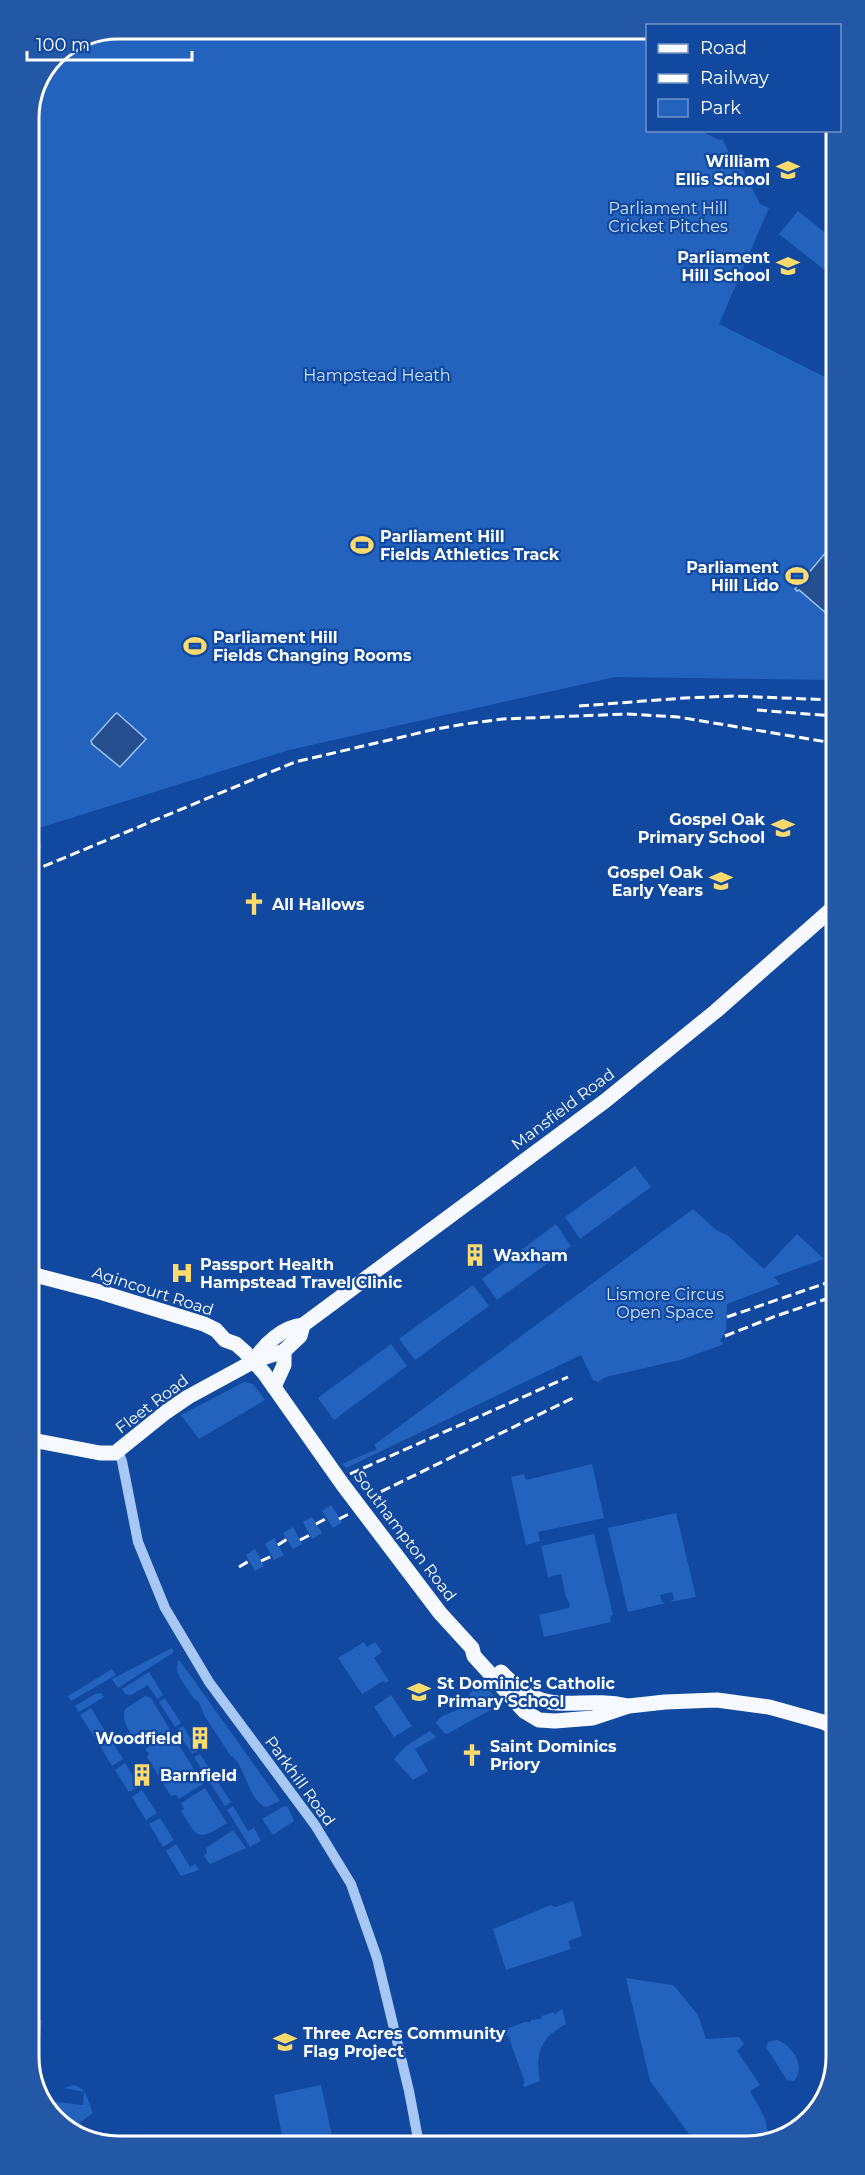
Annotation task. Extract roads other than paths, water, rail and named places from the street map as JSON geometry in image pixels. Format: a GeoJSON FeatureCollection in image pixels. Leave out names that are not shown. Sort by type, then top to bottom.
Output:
{"type":"FeatureCollection","features":[{"type":"Feature","properties":{"kind":"main road","name":"Mansfield Road"},"geometry":{"type":"LineString","coordinates":[[254,1361],[262,1348],[292,1326],[303,1325],[605,1101],[716,1011],[826,914]]}},
{"type":"Feature","properties":{"kind":"main road","name":"Agincourt Road"},"geometry":{"type":"LineString","coordinates":[[39,1276],[204,1324],[216,1330],[225,1340],[236,1344],[254,1361]]}},
{"type":"Feature","properties":{"kind":"main road","name":"Mansfield Road"},"geometry":{"type":"LineString","coordinates":[[274,1387],[284,1365],[284,1351],[300,1336],[303,1325]]}},
{"type":"Feature","properties":{"kind":"main road"},"geometry":{"type":"LineString","coordinates":[[225,1340],[236,1371]]}},
{"type":"Feature","properties":{"kind":"main road"},"geometry":{"type":"LineString","coordinates":[[254,1361],[284,1351]]}},
{"type":"Feature","properties":{"kind":"main road","name":"Fleet Road"},"geometry":{"type":"LineString","coordinates":[[39,1441],[100,1454],[118,1451],[166,1412],[254,1361]]}},
{"type":"Feature","properties":{"kind":"main road","name":"Southampton Road"},"geometry":{"type":"LineString","coordinates":[[254,1361],[345,1488],[440,1613],[476,1648],[474,1656],[524,1711],[539,1720],[594,1718],[629,1706]]}},
{"type":"Feature","properties":{"kind":"main road"},"geometry":{"type":"LineString","coordinates":[[476,1648],[508,1680],[526,1694],[543,1701],[564,1704],[616,1703],[629,1706],[696,1700],[735,1702],[794,1713],[826,1724]]}},
{"type":"Feature","properties":{"kind":"street","name":"Parkhill Road"},"geometry":{"type":"LineString","coordinates":[[118,1451],[138,1542],[165,1608],[208,1682],[315,1825],[351,1884],[377,1961],[409,2091],[417,2136]]}},
{"type":"Feature","properties":{"kind":"railway"},"geometry":{"type":"LineString","coordinates":[[579,706],[735,696],[826,700]]}},
{"type":"Feature","properties":{"kind":"railway"},"geometry":{"type":"LineString","coordinates":[[757,710],[826,715]]}},
{"type":"Feature","properties":{"kind":"railway"},"geometry":{"type":"LineString","coordinates":[[39,868],[295,762],[465,724],[503,719],[627,714],[678,717],[826,742]]}},
{"type":"Feature","properties":{"kind":"railway"},"geometry":{"type":"LineString","coordinates":[[727,1317],[826,1283]]}},
{"type":"Feature","properties":{"kind":"railway"},"geometry":{"type":"LineString","coordinates":[[725,1336],[826,1299]]}},
{"type":"Feature","properties":{"kind":"railway"},"geometry":{"type":"LineString","coordinates":[[350,1474],[568,1377]]}},
{"type":"Feature","properties":{"kind":"railway"},"geometry":{"type":"LineString","coordinates":[[368,1498],[575,1397]]}},
{"type":"Feature","properties":{"kind":"railway"},"geometry":{"type":"LineString","coordinates":[[339,1519],[349,1514]]}},
{"type":"Feature","properties":{"kind":"railway"},"geometry":{"type":"LineString","coordinates":[[316,1524],[327,1518]]}},
{"type":"Feature","properties":{"kind":"railway"},"geometry":{"type":"LineString","coordinates":[[300,1540],[310,1535]]}},
{"type":"Feature","properties":{"kind":"railway"},"geometry":{"type":"LineString","coordinates":[[278,1545],[287,1539]]}},
{"type":"Feature","properties":{"kind":"railway"},"geometry":{"type":"LineString","coordinates":[[261,1561],[272,1556]]}},
{"type":"Feature","properties":{"kind":"railway"},"geometry":{"type":"LineString","coordinates":[[239,1567],[249,1561]]}},
{"type":"Feature","properties":{"kind":"place","name":"William Ellis School"},"geometry":{"type":"Point","coordinates":[788,170]}},
{"type":"Feature","properties":{"kind":"place","name":"Parliament Hill School"},"geometry":{"type":"Point","coordinates":[788,266]}},
{"type":"Feature","properties":{"kind":"place","name":"Parliament Hill Fields Athletics Track"},"geometry":{"type":"Point","coordinates":[362,545]}},
{"type":"Feature","properties":{"kind":"place","name":"Parliament Hill Lido"},"geometry":{"type":"Point","coordinates":[797,576]}},
{"type":"Feature","properties":{"kind":"place","name":"Parliament Hill Fields Changing Rooms"},"geometry":{"type":"Point","coordinates":[195,646]}},
{"type":"Feature","properties":{"kind":"place","name":"Gospel Oak Primary School"},"geometry":{"type":"Point","coordinates":[783,828]}},
{"type":"Feature","properties":{"kind":"place","name":"Gospel Oak Early Years"},"geometry":{"type":"Point","coordinates":[721,881]}},
{"type":"Feature","properties":{"kind":"place","name":"All Hallows"},"geometry":{"type":"Point","coordinates":[254,904]}},
{"type":"Feature","properties":{"kind":"place","name":"Waxham"},"geometry":{"type":"Point","coordinates":[475,1255]}},
{"type":"Feature","properties":{"kind":"place","name":"Passport Health Hampstead Travel Clinic"},"geometry":{"type":"Point","coordinates":[182,1273]}},
{"type":"Feature","properties":{"kind":"place","name":"St Dominic's Catholic Primary School"},"geometry":{"type":"Point","coordinates":[419,1692]}},
{"type":"Feature","properties":{"kind":"place","name":"Woodfield"},"geometry":{"type":"Point","coordinates":[200,1738]}},
{"type":"Feature","properties":{"kind":"place","name":"Saint Dominics Priory"},"geometry":{"type":"Point","coordinates":[472,1755]}},
{"type":"Feature","properties":{"kind":"place","name":"Barnfield"},"geometry":{"type":"Point","coordinates":[142,1775]}},
{"type":"Feature","properties":{"kind":"place","name":"Three Acres Community Flag Project"},"geometry":{"type":"Point","coordinates":[285,2042]}},
{"type":"Feature","properties":{"kind":"park label","name":"Parliament Hill Cricket Pitches"},"geometry":{"type":"Point","coordinates":[668,217]}},
{"type":"Feature","properties":{"kind":"park label","name":"Hampstead Heath"},"geometry":{"type":"Point","coordinates":[377,375]}},
{"type":"Feature","properties":{"kind":"park label","name":"Lismore Circus Open Space"},"geometry":{"type":"Point","coordinates":[665,1303]}}]}
